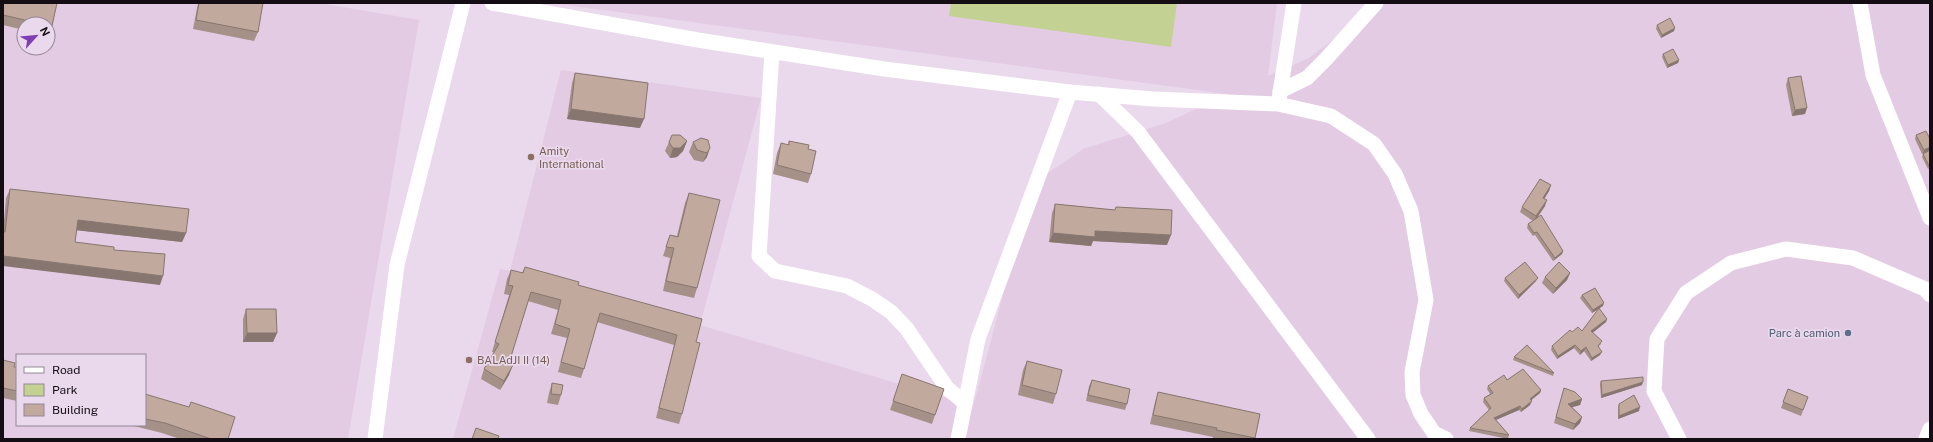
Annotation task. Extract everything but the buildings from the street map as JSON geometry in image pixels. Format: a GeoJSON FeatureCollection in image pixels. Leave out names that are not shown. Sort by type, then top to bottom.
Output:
{"type":"FeatureCollection","features":[{"type":"Feature","properties":{"kind":"street"},"geometry":{"type":"LineString","coordinates":[[375,439],[397,265],[463,3]]}},
{"type":"Feature","properties":{"kind":"street"},"geometry":{"type":"LineString","coordinates":[[492,3],[772,52],[884,69],[1070,92],[1152,100],[1279,98],[1331,116],[1374,144],[1395,174],[1411,211],[1426,300],[1412,372],[1413,395],[1421,414],[1434,433],[1446,439]]}},
{"type":"Feature","properties":{"kind":"street"},"geometry":{"type":"LineString","coordinates":[[1279,98],[1294,3]]}},
{"type":"Feature","properties":{"kind":"street"},"geometry":{"type":"LineString","coordinates":[[1279,98],[1306,78],[1326,59],[1376,3]]}},
{"type":"Feature","properties":{"kind":"street"},"geometry":{"type":"LineString","coordinates":[[1860,3],[1873,75],[1930,218]]}},
{"type":"Feature","properties":{"kind":"street"},"geometry":{"type":"LineString","coordinates":[[772,52],[759,256],[775,271],[847,286],[872,299],[891,312],[907,329],[947,388],[965,403]]}},
{"type":"Feature","properties":{"kind":"street"},"geometry":{"type":"LineString","coordinates":[[958,439],[978,339],[1070,92]]}},
{"type":"Feature","properties":{"kind":"street"},"geometry":{"type":"LineString","coordinates":[[1099,94],[1138,132],[1368,439]]}},
{"type":"Feature","properties":{"kind":"street"},"geometry":{"type":"LineString","coordinates":[[1679,439],[1654,391],[1657,339],[1686,293],[1731,263],[1786,250],[1853,258],[1928,289]]}},
{"type":"Feature","properties":{"kind":"street"},"geometry":{"type":"LineString","coordinates":[[1926,439],[1930,429]]}},
{"type":"Feature","properties":{"kind":"shaded area"},"geometry":{"type":"Polygon","coordinates":[[[3,3],[319,3],[419,20],[348,439],[3,439],[3,3]]]}},
{"type":"Feature","properties":{"kind":"shaded area"},"geometry":{"type":"Polygon","coordinates":[[[551,3],[1277,3],[1268,76],[1309,58],[1380,3],[1930,3],[1930,439],[963,439],[980,382],[1032,184],[1083,149],[1166,123],[1227,94],[551,3]]]}},
{"type":"Feature","properties":{"kind":"shaded area"},"geometry":{"type":"Polygon","coordinates":[[[561,70],[761,98],[700,325],[960,402],[950,439],[453,439],[500,269],[510,271],[561,70]]]}},
{"type":"Feature","properties":{"kind":"green space"},"geometry":{"type":"Polygon","coordinates":[[[951,3],[1177,3],[1171,47],[949,16],[951,3]]]}},
{"type":"Feature","properties":{"kind":"place","name":"Amity International"},"geometry":{"type":"Point","coordinates":[531,157]}},
{"type":"Feature","properties":{"kind":"place","name":"Parc à camion"},"geometry":{"type":"Point","coordinates":[1848,333]}},
{"type":"Feature","properties":{"kind":"place","name":"BALAdJI II (14)"},"geometry":{"type":"Point","coordinates":[469,360]}}]}
